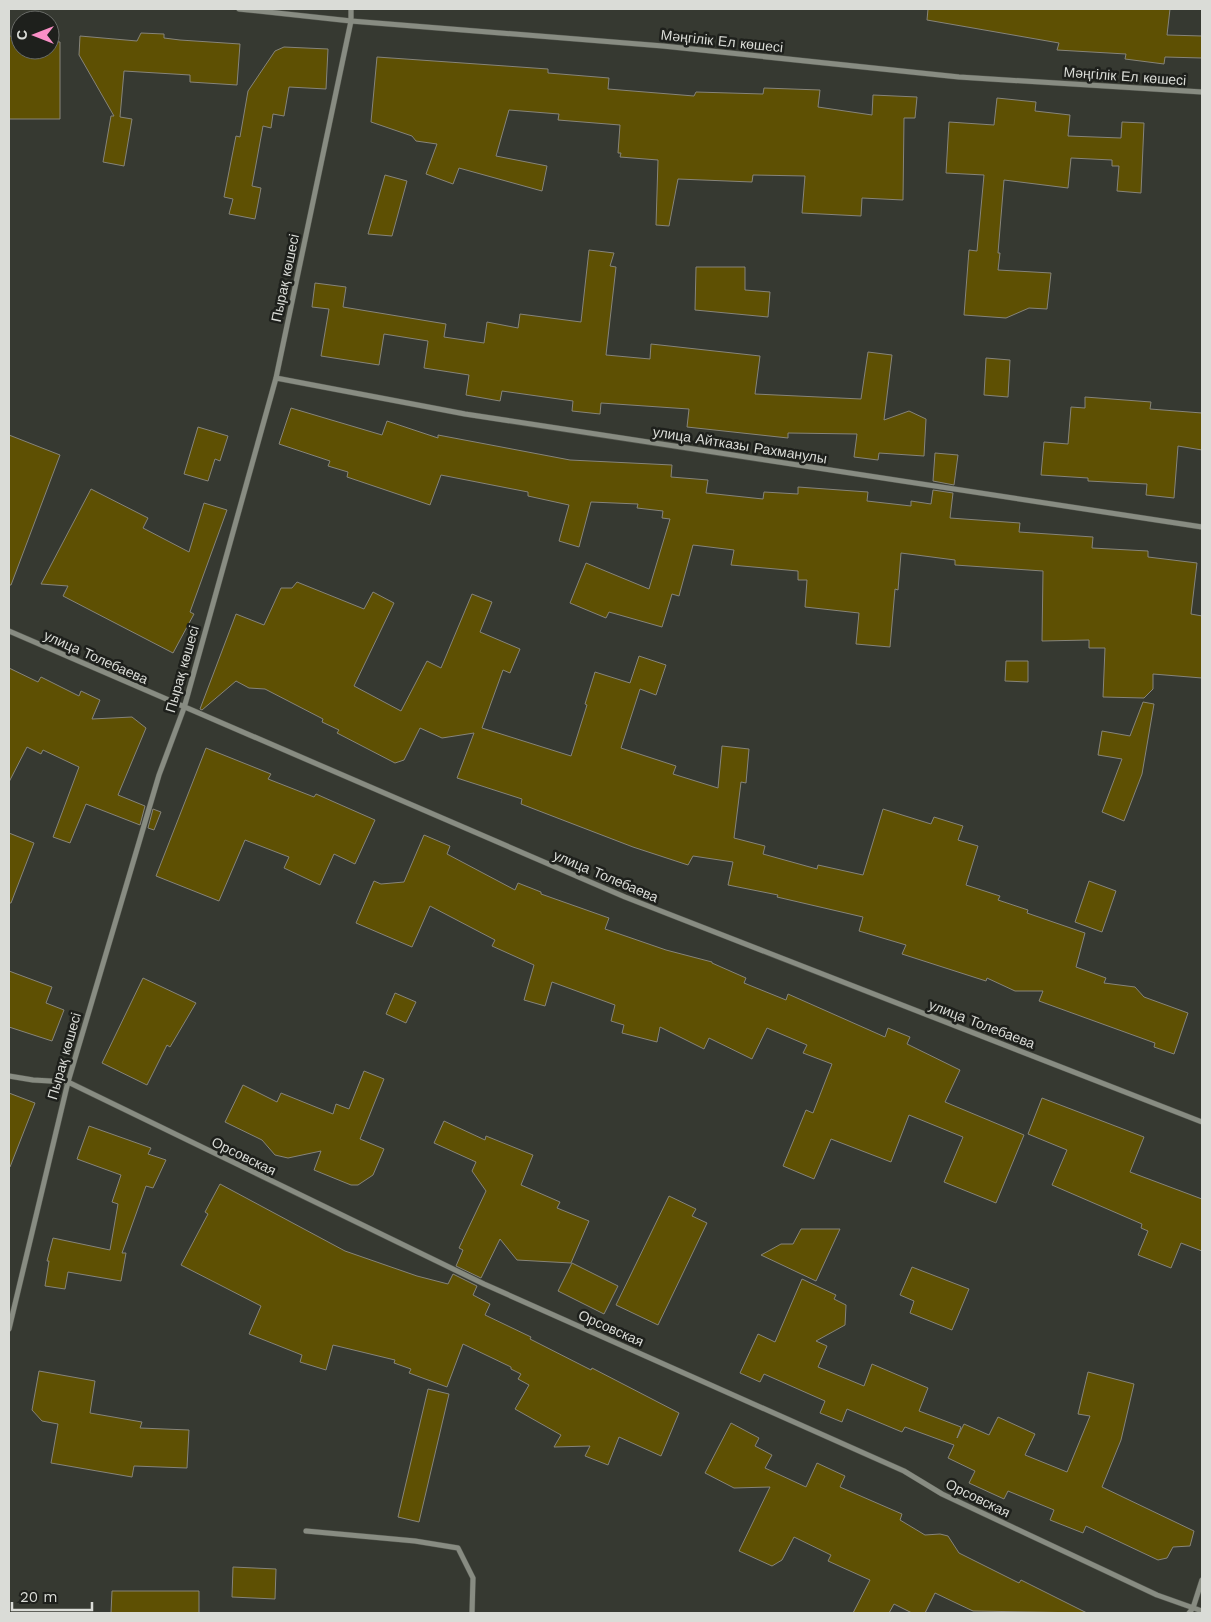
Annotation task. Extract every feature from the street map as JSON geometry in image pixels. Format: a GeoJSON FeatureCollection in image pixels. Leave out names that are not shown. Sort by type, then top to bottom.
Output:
{"type":"FeatureCollection","features":[{"type":"Feature","properties":{"kind":"street","name":"Мәңгілік Ел көшесі"},"geometry":{"type":"LineString","coordinates":[[239,9],[351,21],[644,44],[959,77],[1202,92]]}},
{"type":"Feature","properties":{"kind":"street","name":"Пырақ көшесі"},"geometry":{"type":"LineString","coordinates":[[9,1329],[68,1082],[159,775],[184,708],[276,378],[351,21],[351,9]]}},
{"type":"Feature","properties":{"kind":"street","name":"улица Айтказы Рахманулы"},"geometry":{"type":"LineString","coordinates":[[276,378],[465,414],[1202,526]]}},
{"type":"Feature","properties":{"kind":"street","name":"улица Толебаева"},"geometry":{"type":"LineString","coordinates":[[9,631],[625,897],[1202,1122]]}},
{"type":"Feature","properties":{"kind":"street","name":"Орсовская"},"geometry":{"type":"LineString","coordinates":[[9,1076],[33,1080],[68,1082],[484,1284],[904,1471],[951,1498],[1157,1595],[1202,1611]]}},
{"type":"Feature","properties":{"kind":"street"},"geometry":{"type":"LineString","coordinates":[[306,1531],[406,1540],[458,1548],[473,1578],[472,1613]]}},
{"type":"Feature","properties":{"kind":"street"},"geometry":{"type":"LineString","coordinates":[[1189,1613],[1193,1608],[1202,1580]]}},
{"type":"Feature","properties":{"kind":"building"},"geometry":{"type":"Polygon","coordinates":[[[928,9],[1170,9],[1167,35],[1202,36],[1202,58],[1165,57],[1164,64],[1125,59],[1126,54],[1057,50],[1059,43],[927,20],[928,9]]]}},
{"type":"Feature","properties":{"kind":"building"},"geometry":{"type":"Polygon","coordinates":[[[141,33],[164,34],[164,38],[180,40],[240,44],[237,85],[190,82],[190,75],[124,71],[120,117],[132,119],[124,166],[103,162],[111,116],[114,116],[79,55],[80,36],[137,41],[141,33]]]}},
{"type":"Feature","properties":{"kind":"building"},"geometry":{"type":"Polygon","coordinates":[[[9,36],[10,60],[60,60],[60,119],[9,119],[9,36]]]}},
{"type":"Feature","properties":{"kind":"building"},"geometry":{"type":"Polygon","coordinates":[[[284,47],[328,49],[326,89],[289,87],[284,116],[273,114],[271,128],[263,126],[252,186],[261,188],[255,219],[229,214],[233,199],[224,197],[236,136],[240,137],[248,91],[275,51],[284,47]]]}},
{"type":"Feature","properties":{"kind":"building"},"geometry":{"type":"Polygon","coordinates":[[[377,57],[548,69],[548,73],[609,78],[608,89],[694,96],[696,92],[763,94],[764,88],[820,90],[818,107],[872,115],[873,95],[917,97],[915,118],[904,118],[903,200],[862,198],[861,216],[802,213],[805,176],[753,175],[752,182],[678,179],[669,226],[656,225],[658,160],[620,157],[621,153],[618,153],[620,125],[558,120],[559,114],[509,110],[496,156],[547,166],[542,191],[459,168],[453,184],[426,174],[437,144],[416,141],[412,136],[371,122],[377,57]]]}},
{"type":"Feature","properties":{"kind":"building"},"geometry":{"type":"Polygon","coordinates":[[[997,98],[1036,102],[1035,111],[1070,115],[1068,136],[1121,138],[1122,122],[1144,123],[1141,193],[1117,191],[1119,166],[1112,166],[1112,160],[1071,158],[1068,188],[1004,180],[998,270],[1051,273],[1047,309],[1029,308],[1006,318],[964,315],[969,250],[977,251],[984,175],[946,173],[949,122],[994,125],[997,98]]]}},
{"type":"Feature","properties":{"kind":"building"},"geometry":{"type":"Polygon","coordinates":[[[385,175],[407,181],[392,236],[368,234],[385,175]]]}},
{"type":"Feature","properties":{"kind":"building"},"geometry":{"type":"Polygon","coordinates":[[[589,250],[614,253],[610,266],[616,267],[606,355],[650,359],[651,344],[760,356],[755,394],[861,399],[868,352],[892,355],[884,420],[909,411],[926,419],[924,456],[879,453],[878,460],[854,457],[857,434],[788,433],[788,438],[687,427],[689,409],[601,403],[600,414],[572,411],[573,401],[502,391],[500,401],[466,395],[469,375],[424,368],[428,341],[384,334],[379,365],[321,356],[329,309],[312,307],[315,283],[346,287],[343,307],[446,324],[444,337],[484,343],[487,322],[518,328],[520,314],[581,322],[589,250]]]}},
{"type":"Feature","properties":{"kind":"building"},"geometry":{"type":"Polygon","coordinates":[[[696,267],[745,267],[745,290],[770,292],[768,317],[695,310],[696,267]]]}},
{"type":"Feature","properties":{"kind":"building"},"geometry":{"type":"Polygon","coordinates":[[[986,358],[1010,360],[1008,397],[984,395],[986,358]]]}},
{"type":"Feature","properties":{"kind":"building"},"geometry":{"type":"Polygon","coordinates":[[[1085,397],[1151,402],[1150,409],[1202,413],[1202,450],[1178,446],[1174,498],[1146,495],[1147,484],[1088,481],[1088,478],[1041,475],[1044,442],[1068,444],[1071,407],[1085,408],[1085,397]]]}},
{"type":"Feature","properties":{"kind":"building"},"geometry":{"type":"Polygon","coordinates":[[[291,408],[382,435],[387,421],[438,438],[438,435],[570,460],[672,465],[671,477],[708,480],[706,493],[763,499],[764,492],[798,494],[798,487],[868,492],[867,501],[911,506],[911,501],[931,504],[933,490],[953,493],[950,518],[1020,523],[1019,532],[1093,537],[1092,548],[1148,551],[1148,557],[1197,563],[1191,614],[1202,616],[1202,678],[1153,674],[1153,689],[1144,698],[1103,697],[1105,648],[1089,648],[1089,640],[1042,641],[1043,571],[955,565],[955,560],[901,553],[898,590],[895,589],[890,647],[856,644],[859,613],[805,607],[807,580],[798,580],[798,571],[731,565],[734,550],[693,545],[679,596],[672,594],[662,627],[609,612],[606,618],[570,603],[586,563],[649,589],[670,519],[662,518],[663,511],[637,508],[638,504],[591,502],[579,547],[559,541],[569,505],[528,496],[528,492],[441,475],[430,505],[347,477],[348,472],[328,466],[330,461],[279,444],[291,408]]]}},
{"type":"Feature","properties":{"kind":"building"},"geometry":{"type":"Polygon","coordinates":[[[198,427],[228,436],[220,461],[215,459],[208,481],[184,474],[198,427]]]}},
{"type":"Feature","properties":{"kind":"building"},"geometry":{"type":"Polygon","coordinates":[[[9,435],[60,455],[11,585],[9,585],[9,435]]]}},
{"type":"Feature","properties":{"kind":"building"},"geometry":{"type":"Polygon","coordinates":[[[935,453],[958,455],[954,485],[933,481],[935,453]]]}},
{"type":"Feature","properties":{"kind":"building"},"geometry":{"type":"Polygon","coordinates":[[[91,489],[148,518],[143,528],[189,552],[204,503],[227,510],[190,612],[194,614],[173,653],[63,596],[68,586],[41,584],[91,489]]]}},
{"type":"Feature","properties":{"kind":"building"},"geometry":{"type":"Polygon","coordinates":[[[297,582],[364,609],[373,592],[394,603],[354,686],[401,711],[427,661],[441,668],[472,594],[492,602],[480,632],[520,649],[510,673],[503,670],[482,728],[571,756],[595,672],[630,683],[639,656],[666,665],[656,695],[640,689],[621,748],[676,766],[673,774],[718,788],[722,746],[749,749],[746,783],[741,782],[734,838],[765,846],[763,854],[817,869],[818,865],[863,875],[883,809],[931,824],[934,817],[963,826],[958,840],[978,846],[966,885],[1000,896],[998,900],[1028,910],[1027,913],[1085,933],[1076,967],[1106,978],[1104,983],[1135,987],[1144,997],[1188,1013],[1174,1054],[1154,1047],[1155,1043],[1039,1001],[1043,991],[1015,991],[987,978],[986,981],[902,954],[906,945],[859,931],[863,917],[777,897],[778,895],[728,885],[733,862],[693,856],[688,865],[633,847],[521,804],[522,799],[457,778],[474,733],[442,738],[420,728],[404,760],[395,763],[337,733],[339,730],[322,722],[323,719],[265,689],[249,688],[236,681],[202,710],[200,709],[236,614],[264,625],[281,588],[292,588],[297,582]]]}},
{"type":"Feature","properties":{"kind":"building"},"geometry":{"type":"Polygon","coordinates":[[[1006,661],[1028,661],[1028,682],[1005,681],[1006,661]]]}},
{"type":"Feature","properties":{"kind":"building"},"geometry":{"type":"Polygon","coordinates":[[[9,668],[38,682],[41,677],[79,696],[81,691],[100,700],[92,719],[132,717],[146,728],[118,795],[145,806],[140,825],[86,804],[70,843],[53,837],[79,767],[43,750],[41,754],[27,747],[9,782],[9,668]]]}},
{"type":"Feature","properties":{"kind":"building"},"geometry":{"type":"Polygon","coordinates":[[[1143,702],[1154,704],[1142,774],[1124,821],[1102,812],[1122,759],[1098,755],[1102,731],[1130,736],[1143,702]]]}},
{"type":"Feature","properties":{"kind":"building"},"geometry":{"type":"Polygon","coordinates":[[[206,748],[271,774],[268,779],[314,797],[316,794],[375,820],[355,864],[334,854],[320,885],[284,868],[289,857],[245,840],[219,901],[156,876],[206,748]]]}},
{"type":"Feature","properties":{"kind":"building"},"geometry":{"type":"Polygon","coordinates":[[[153,809],[161,812],[154,830],[148,828],[153,809]]]}},
{"type":"Feature","properties":{"kind":"building"},"geometry":{"type":"Polygon","coordinates":[[[9,833],[34,843],[11,903],[9,903],[9,833]]]}},
{"type":"Feature","properties":{"kind":"building"},"geometry":{"type":"Polygon","coordinates":[[[424,835],[450,846],[447,854],[515,890],[518,883],[541,892],[541,894],[609,918],[605,929],[666,950],[712,962],[746,978],[744,983],[786,1000],[788,994],[885,1037],[888,1028],[910,1037],[907,1044],[960,1070],[945,1102],[1024,1135],[996,1203],[944,1182],[963,1137],[909,1115],[891,1162],[831,1139],[814,1179],[783,1166],[806,1110],[813,1113],[832,1064],[803,1053],[807,1045],[767,1028],[752,1059],[709,1038],[704,1049],[660,1027],[657,1042],[622,1033],[624,1025],[611,1021],[615,1005],[552,982],[545,1006],[524,1000],[534,965],[492,946],[495,940],[430,906],[412,947],[356,923],[374,881],[381,884],[404,882],[424,835]]]}},
{"type":"Feature","properties":{"kind":"building"},"geometry":{"type":"Polygon","coordinates":[[[1089,881],[1116,891],[1102,932],[1075,922],[1089,881]]]}},
{"type":"Feature","properties":{"kind":"building"},"geometry":{"type":"Polygon","coordinates":[[[9,971],[52,987],[46,1003],[64,1010],[52,1041],[9,1027],[9,971]]]}},
{"type":"Feature","properties":{"kind":"building"},"geometry":{"type":"Polygon","coordinates":[[[143,978],[196,1003],[170,1047],[167,1045],[147,1085],[102,1063],[143,978]]]}},
{"type":"Feature","properties":{"kind":"building"},"geometry":{"type":"Polygon","coordinates":[[[395,993],[416,1002],[406,1023],[386,1014],[395,993]]]}},
{"type":"Feature","properties":{"kind":"building"},"geometry":{"type":"Polygon","coordinates":[[[364,1071],[384,1079],[360,1139],[384,1149],[373,1175],[358,1185],[351,1185],[314,1170],[321,1151],[288,1158],[275,1155],[262,1140],[225,1122],[243,1085],[277,1102],[281,1093],[333,1114],[336,1104],[349,1109],[364,1071]]]}},
{"type":"Feature","properties":{"kind":"building"},"geometry":{"type":"Polygon","coordinates":[[[9,1093],[35,1103],[10,1167],[9,1167],[9,1093]]]}},
{"type":"Feature","properties":{"kind":"building"},"geometry":{"type":"Polygon","coordinates":[[[1042,1098],[1144,1137],[1130,1172],[1202,1199],[1202,1251],[1181,1243],[1171,1268],[1138,1255],[1148,1231],[1141,1228],[1142,1224],[1052,1185],[1067,1150],[1028,1134],[1042,1098]]]}},
{"type":"Feature","properties":{"kind":"building"},"geometry":{"type":"Polygon","coordinates":[[[444,1121],[485,1140],[486,1136],[533,1155],[521,1185],[560,1202],[557,1208],[589,1221],[571,1263],[517,1260],[500,1239],[481,1278],[456,1266],[463,1250],[459,1248],[486,1191],[472,1171],[476,1162],[434,1143],[444,1121]]]}},
{"type":"Feature","properties":{"kind":"building"},"geometry":{"type":"Polygon","coordinates":[[[89,1126],[151,1148],[148,1154],[166,1160],[153,1188],[146,1186],[122,1253],[126,1253],[121,1281],[68,1272],[65,1289],[45,1286],[49,1261],[47,1261],[53,1238],[110,1250],[118,1204],[112,1202],[121,1175],[77,1159],[89,1126]]]}},
{"type":"Feature","properties":{"kind":"building"},"geometry":{"type":"Polygon","coordinates":[[[220,1184],[345,1251],[417,1276],[448,1284],[453,1274],[477,1286],[473,1295],[490,1304],[485,1315],[679,1413],[661,1456],[619,1437],[608,1465],[585,1456],[590,1446],[554,1447],[561,1435],[515,1409],[529,1385],[518,1379],[521,1374],[511,1369],[511,1367],[463,1344],[447,1387],[409,1373],[411,1369],[394,1363],[395,1360],[333,1345],[326,1370],[300,1362],[302,1355],[249,1334],[261,1306],[181,1265],[208,1214],[205,1212],[220,1184]]]}},
{"type":"Feature","properties":{"kind":"building"},"geometry":{"type":"Polygon","coordinates":[[[669,1196],[696,1209],[692,1216],[707,1223],[658,1325],[616,1305],[669,1196]]]}},
{"type":"Feature","properties":{"kind":"building"},"geometry":{"type":"Polygon","coordinates":[[[801,1229],[840,1229],[816,1281],[761,1255],[781,1244],[793,1244],[801,1229]]]}},
{"type":"Feature","properties":{"kind":"building"},"geometry":{"type":"Polygon","coordinates":[[[572,1263],[618,1286],[604,1314],[558,1291],[572,1263]]]}},
{"type":"Feature","properties":{"kind":"building"},"geometry":{"type":"Polygon","coordinates":[[[912,1267],[969,1289],[952,1330],[910,1313],[914,1301],[900,1295],[912,1267]]]}},
{"type":"Feature","properties":{"kind":"building"},"geometry":{"type":"Polygon","coordinates":[[[802,1279],[836,1295],[834,1299],[846,1305],[845,1325],[816,1341],[827,1346],[818,1367],[864,1386],[872,1364],[928,1388],[919,1411],[961,1427],[957,1438],[964,1424],[989,1435],[998,1417],[1035,1434],[1025,1455],[1067,1472],[1090,1416],[1078,1414],[1088,1372],[1134,1384],[1121,1440],[1102,1487],[1194,1531],[1190,1546],[1173,1547],[1167,1558],[1158,1560],[1086,1526],[1083,1533],[1050,1520],[1054,1510],[1008,1491],[1004,1499],[969,1483],[975,1471],[948,1458],[954,1445],[905,1427],[902,1432],[847,1409],[842,1422],[820,1413],[825,1401],[764,1374],[760,1382],[740,1373],[758,1334],[775,1342],[802,1279]]]}},
{"type":"Feature","properties":{"kind":"building"},"geometry":{"type":"Polygon","coordinates":[[[39,1371],[95,1381],[90,1413],[142,1422],[140,1428],[189,1430],[187,1468],[134,1466],[132,1477],[51,1463],[58,1424],[42,1421],[32,1410],[39,1371]]]}},
{"type":"Feature","properties":{"kind":"building"},"geometry":{"type":"Polygon","coordinates":[[[428,1389],[449,1394],[419,1522],[398,1517],[428,1389]]]}},
{"type":"Feature","properties":{"kind":"building"},"geometry":{"type":"Polygon","coordinates":[[[731,1423],[759,1438],[755,1446],[772,1455],[765,1468],[806,1487],[817,1463],[845,1476],[840,1487],[902,1514],[900,1520],[925,1535],[940,1534],[948,1536],[959,1553],[1019,1583],[1021,1580],[1087,1613],[973,1611],[935,1593],[925,1613],[912,1613],[894,1604],[889,1613],[853,1613],[870,1580],[828,1561],[831,1555],[794,1537],[782,1560],[772,1566],[739,1551],[770,1487],[734,1488],[705,1473],[731,1423]]]}},
{"type":"Feature","properties":{"kind":"building"},"geometry":{"type":"Polygon","coordinates":[[[233,1567],[276,1569],[275,1599],[232,1597],[233,1567]]]}},
{"type":"Feature","properties":{"kind":"building"},"geometry":{"type":"Polygon","coordinates":[[[112,1591],[199,1591],[199,1613],[111,1613],[112,1591]]]}}]}
